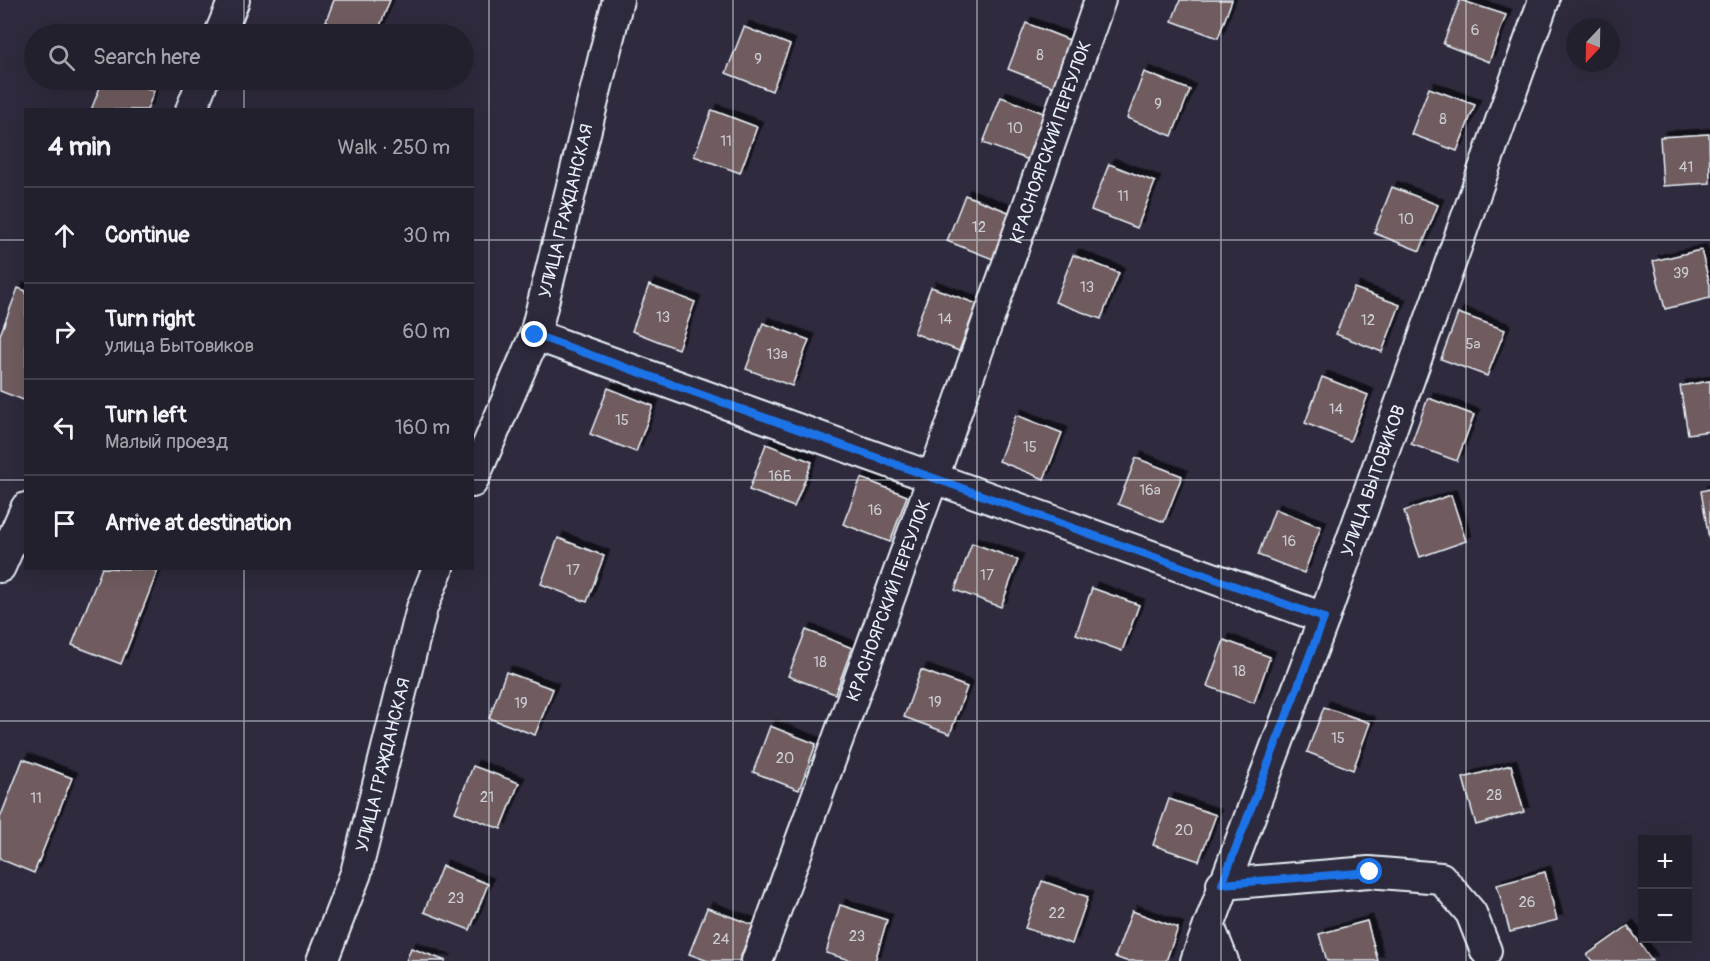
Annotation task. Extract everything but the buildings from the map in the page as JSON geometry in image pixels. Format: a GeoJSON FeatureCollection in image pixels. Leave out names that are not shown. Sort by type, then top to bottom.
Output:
{"type":"FeatureCollection","features":[{"type":"Feature","properties":{"kind":"street"},"geometry":{"type":"LineString","coordinates":[[224,24],[234,0]]}},
{"type":"Feature","properties":{"kind":"street","name":"УЛИЦА ГРАЖДАНСКАЯ"},"geometry":{"type":"LineString","coordinates":[[474,477],[535,335],[618,0]]}},
{"type":"Feature","properties":{"kind":"street","name":"КРАСНОЯРСКИЙ ПЕРЕУЛОК"},"geometry":{"type":"LineString","coordinates":[[757,961],[933,478],[1100,0]]}},
{"type":"Feature","properties":{"kind":"street","name":"УЛИЦА БЫТОВИКОВ"},"geometry":{"type":"LineString","coordinates":[[1196,961],[1222,884],[1324,618],[1544,0]]}},
{"type":"Feature","properties":{"kind":"street"},"geometry":{"type":"LineString","coordinates":[[192,108],[199,90]]}},
{"type":"Feature","properties":{"kind":"street"},"geometry":{"type":"LineString","coordinates":[[535,335],[1324,618]]}},
{"type":"Feature","properties":{"kind":"street"},"geometry":{"type":"LineString","coordinates":[[0,567],[24,513]]}},
{"type":"Feature","properties":{"kind":"street","name":"УЛИЦА ГРАЖДАНСКАЯ"},"geometry":{"type":"LineString","coordinates":[[322,961],[356,873],[422,608],[437,570]]}},
{"type":"Feature","properties":{"kind":"street"},"geometry":{"type":"LineString","coordinates":[[1222,884],[1370,872],[1441,878],[1471,913],[1486,951]]}},
{"type":"Feature","properties":{"kind":"street"},"geometry":{"type":"LineString","coordinates":[[1209,926],[1223,961]]}},
{"type":"Feature","properties":{"kind":"route"},"geometry":{"type":"LineString","coordinates":[[535,335],[1324,618],[1222,884],[1370,872]]}}]}
